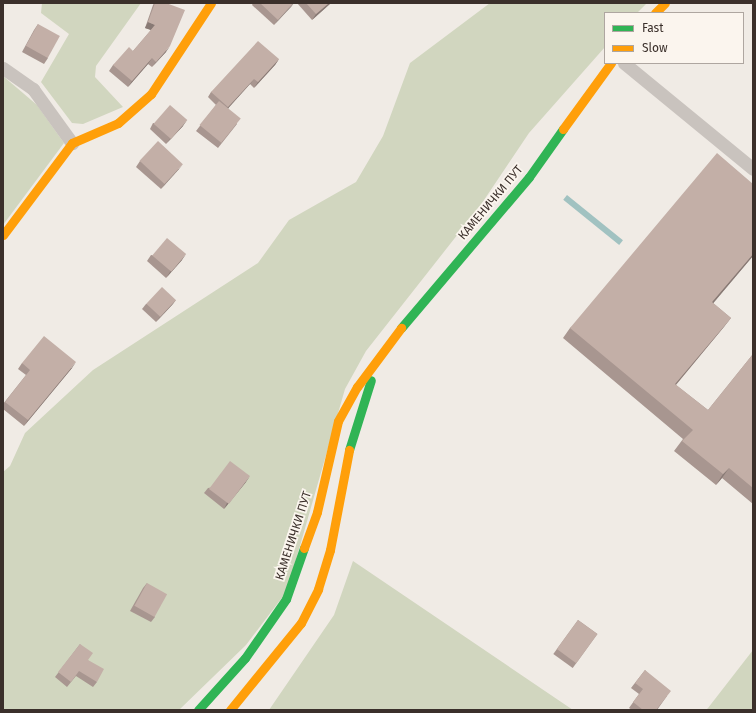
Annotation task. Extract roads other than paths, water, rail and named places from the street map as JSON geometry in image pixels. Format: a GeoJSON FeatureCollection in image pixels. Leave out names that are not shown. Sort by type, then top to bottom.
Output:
{"type":"FeatureCollection","features":[{"type":"Feature","properties":{"kind":"main road"},"geometry":{"type":"LineString","coordinates":[[3,235],[72,143],[118,123],[151,94],[210,3]]}},
{"type":"Feature","properties":{"kind":"main road"},"geometry":{"type":"LineString","coordinates":[[656,12],[665,3]]}},
{"type":"Feature","properties":{"kind":"main road","name":"КАМЕНИЧКИ ПУТ"},"geometry":{"type":"LineString","coordinates":[[198,710],[245,658],[286,599],[317,512],[338,421],[381,352],[529,177],[610,64]]}},
{"type":"Feature","properties":{"kind":"main road","name":"КАМЕНИЧКИ ПУТ"},"geometry":{"type":"LineString","coordinates":[[230,710],[301,623],[318,589],[330,550],[350,442],[381,352]]}},
{"type":"Feature","properties":{"kind":"street"},"geometry":{"type":"LineString","coordinates":[[625,64],[753,170]]}},
{"type":"Feature","properties":{"kind":"street"},"geometry":{"type":"LineString","coordinates":[[3,68],[33,89],[72,143]]}},
{"type":"Feature","properties":{"kind":"water"},"geometry":{"type":"Polygon","coordinates":[[[567,195],[623,240],[619,245],[563,200],[567,195]]]}}]}
